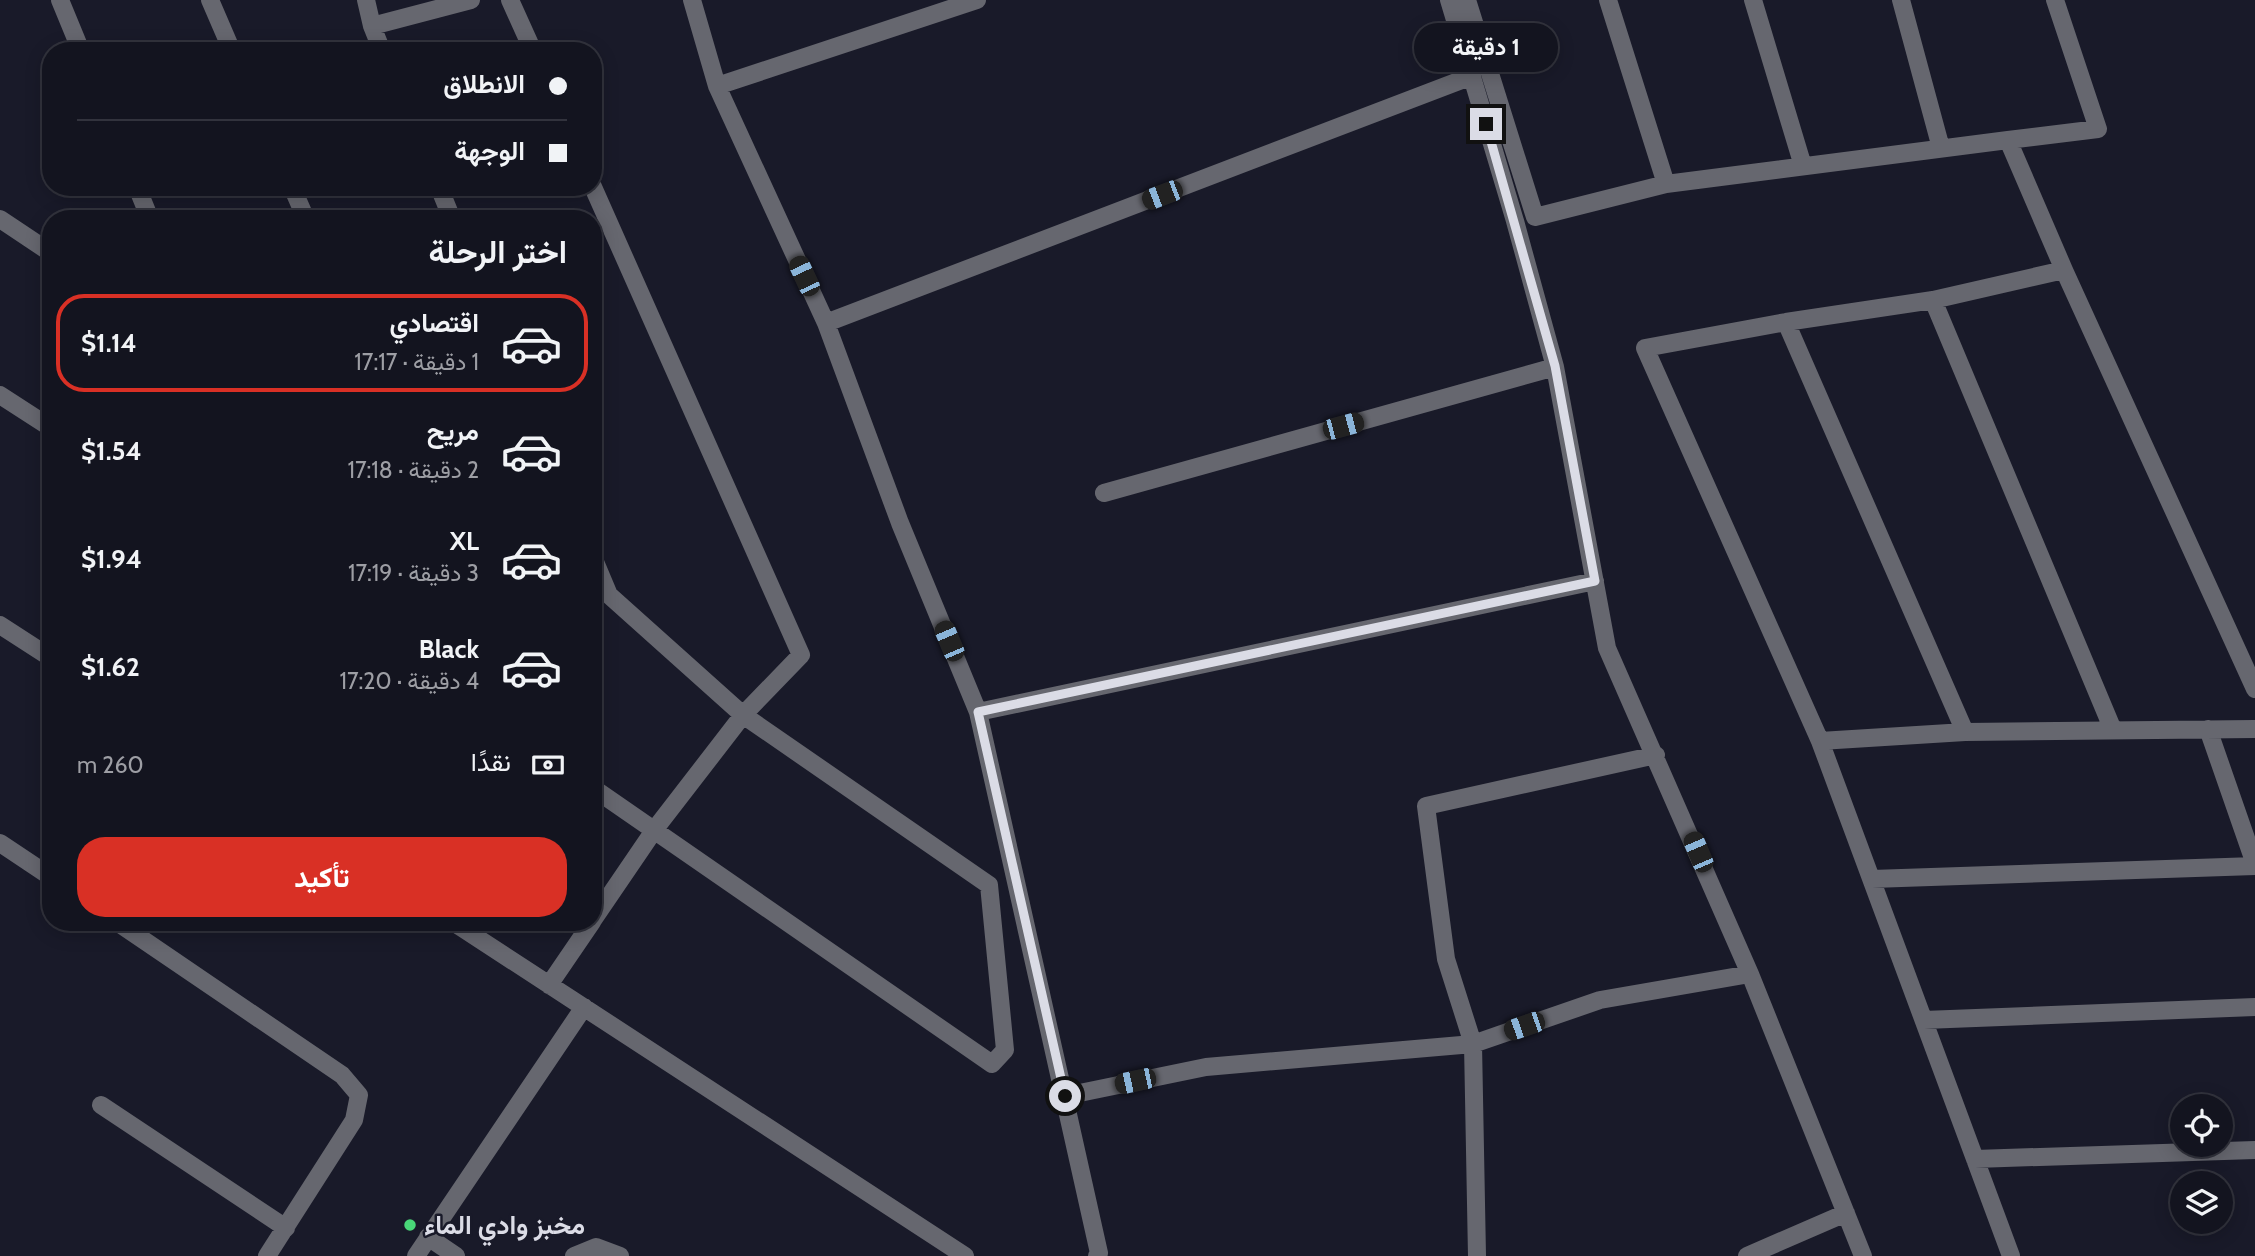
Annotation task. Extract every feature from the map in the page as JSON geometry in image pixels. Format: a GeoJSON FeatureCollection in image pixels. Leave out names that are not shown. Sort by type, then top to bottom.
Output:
{"type":"FeatureCollection","features":[{"type":"Feature","properties":{"kind":"street"},"geometry":{"type":"LineString","coordinates":[[60,0],[77,42]]}},
{"type":"Feature","properties":{"kind":"street"},"geometry":{"type":"LineString","coordinates":[[210,0],[228,42]]}},
{"type":"Feature","properties":{"kind":"street"},"geometry":{"type":"LineString","coordinates":[[366,0],[378,42]]}},
{"type":"Feature","properties":{"kind":"street"},"geometry":{"type":"LineString","coordinates":[[372,26],[471,0]]}},
{"type":"Feature","properties":{"kind":"street"},"geometry":{"type":"LineString","coordinates":[[510,0],[529,42]]}},
{"type":"Feature","properties":{"kind":"street"},"geometry":{"type":"LineString","coordinates":[[692,0],[717,86],[826,323],[900,523],[978,712],[1065,1096],[1099,1253],[1097,1256]]}},
{"type":"Feature","properties":{"kind":"street"},"geometry":{"type":"LineString","coordinates":[[717,86],[978,0]]}},
{"type":"Feature","properties":{"kind":"street"},"geometry":{"type":"LineString","coordinates":[[1448,0],[1555,366],[1607,648],[1750,974],[1863,1256]]}},
{"type":"Feature","properties":{"kind":"street"},"geometry":{"type":"LineString","coordinates":[[1467,0],[1535,217],[1666,184],[2098,129],[2055,0]]}},
{"type":"Feature","properties":{"kind":"street"},"geometry":{"type":"LineString","coordinates":[[1608,0],[1666,184]]}},
{"type":"Feature","properties":{"kind":"street"},"geometry":{"type":"LineString","coordinates":[[1753,0],[1803,166]]}},
{"type":"Feature","properties":{"kind":"street"},"geometry":{"type":"LineString","coordinates":[[1901,0],[1941,148]]}},
{"type":"Feature","properties":{"kind":"street"},"geometry":{"type":"LineString","coordinates":[[826,323],[1472,76]]}},
{"type":"Feature","properties":{"kind":"street"},"geometry":{"type":"LineString","coordinates":[[2008,140],[2064,270],[2255,689]]}},
{"type":"Feature","properties":{"kind":"street"},"geometry":{"type":"LineString","coordinates":[[597,196],[801,655],[743,715],[655,829],[602,906]]}},
{"type":"Feature","properties":{"kind":"street"},"geometry":{"type":"LineString","coordinates":[[0,219],[42,247]]}},
{"type":"Feature","properties":{"kind":"street"},"geometry":{"type":"LineString","coordinates":[[2011,1256],[1820,741],[1645,348],[1786,322],[1933,300],[2064,270]]}},
{"type":"Feature","properties":{"kind":"street"},"geometry":{"type":"LineString","coordinates":[[1933,300],[2113,730]]}},
{"type":"Feature","properties":{"kind":"street"},"geometry":{"type":"LineString","coordinates":[[1786,322],[1965,732]]}},
{"type":"Feature","properties":{"kind":"street"},"geometry":{"type":"LineString","coordinates":[[1104,493],[1555,366]]}},
{"type":"Feature","properties":{"kind":"street"},"geometry":{"type":"LineString","coordinates":[[0,395],[42,422]]}},
{"type":"Feature","properties":{"kind":"street"},"geometry":{"type":"LineString","coordinates":[[978,712],[1595,581]]}},
{"type":"Feature","properties":{"kind":"street"},"geometry":{"type":"LineString","coordinates":[[602,593],[743,715],[989,885],[1005,1050],[992,1065],[602,794]]}},
{"type":"Feature","properties":{"kind":"street"},"geometry":{"type":"LineString","coordinates":[[0,625],[42,652]]}},
{"type":"Feature","properties":{"kind":"street"},"geometry":{"type":"LineString","coordinates":[[1872,879],[2255,865],[2208,729]]}},
{"type":"Feature","properties":{"kind":"street"},"geometry":{"type":"LineString","coordinates":[[1820,741],[1965,732],[2255,729]]}},
{"type":"Feature","properties":{"kind":"street"},"geometry":{"type":"LineString","coordinates":[[1477,1256],[1474,1044],[1446,959],[1426,807],[1656,755]]}},
{"type":"Feature","properties":{"kind":"street"},"geometry":{"type":"LineString","coordinates":[[0,842],[42,871]]}},
{"type":"Feature","properties":{"kind":"street"},"geometry":{"type":"LineString","coordinates":[[130,931],[342,1075],[359,1095],[354,1120],[267,1256]]}},
{"type":"Feature","properties":{"kind":"street"},"geometry":{"type":"LineString","coordinates":[[467,931],[965,1256]]}},
{"type":"Feature","properties":{"kind":"street"},"geometry":{"type":"LineString","coordinates":[[549,985],[585,931]]}},
{"type":"Feature","properties":{"kind":"street"},"geometry":{"type":"LineString","coordinates":[[1065,1096],[1206,1067],[1474,1044],[1600,1000],[1750,974]]}},
{"type":"Feature","properties":{"kind":"street"},"geometry":{"type":"LineString","coordinates":[[415,1256],[584,1007]]}},
{"type":"Feature","properties":{"kind":"street"},"geometry":{"type":"LineString","coordinates":[[1924,1020],[2255,1007]]}},
{"type":"Feature","properties":{"kind":"street"},"geometry":{"type":"LineString","coordinates":[[101,1105],[286,1228]]}},
{"type":"Feature","properties":{"kind":"street"},"geometry":{"type":"LineString","coordinates":[[1975,1159],[2255,1150]]}},
{"type":"Feature","properties":{"kind":"street"},"geometry":{"type":"LineString","coordinates":[[1747,1256],[1846,1213]]}},
{"type":"Feature","properties":{"kind":"street"},"geometry":{"type":"LineString","coordinates":[[428,1237],[456,1256]]}},
{"type":"Feature","properties":{"kind":"street"},"geometry":{"type":"LineString","coordinates":[[574,1256],[596,1247],[620,1256]]}},
{"type":"Feature","properties":{"kind":"place","name":"مخبز وادي الماء"},"geometry":{"type":"Point","coordinates":[410,1225]}},
{"type":"Feature","properties":{"kind":"route"},"geometry":{"type":"LineString","coordinates":[[1065,1096],[978,712],[1595,581],[1555,366],[1486,124]]}}]}
